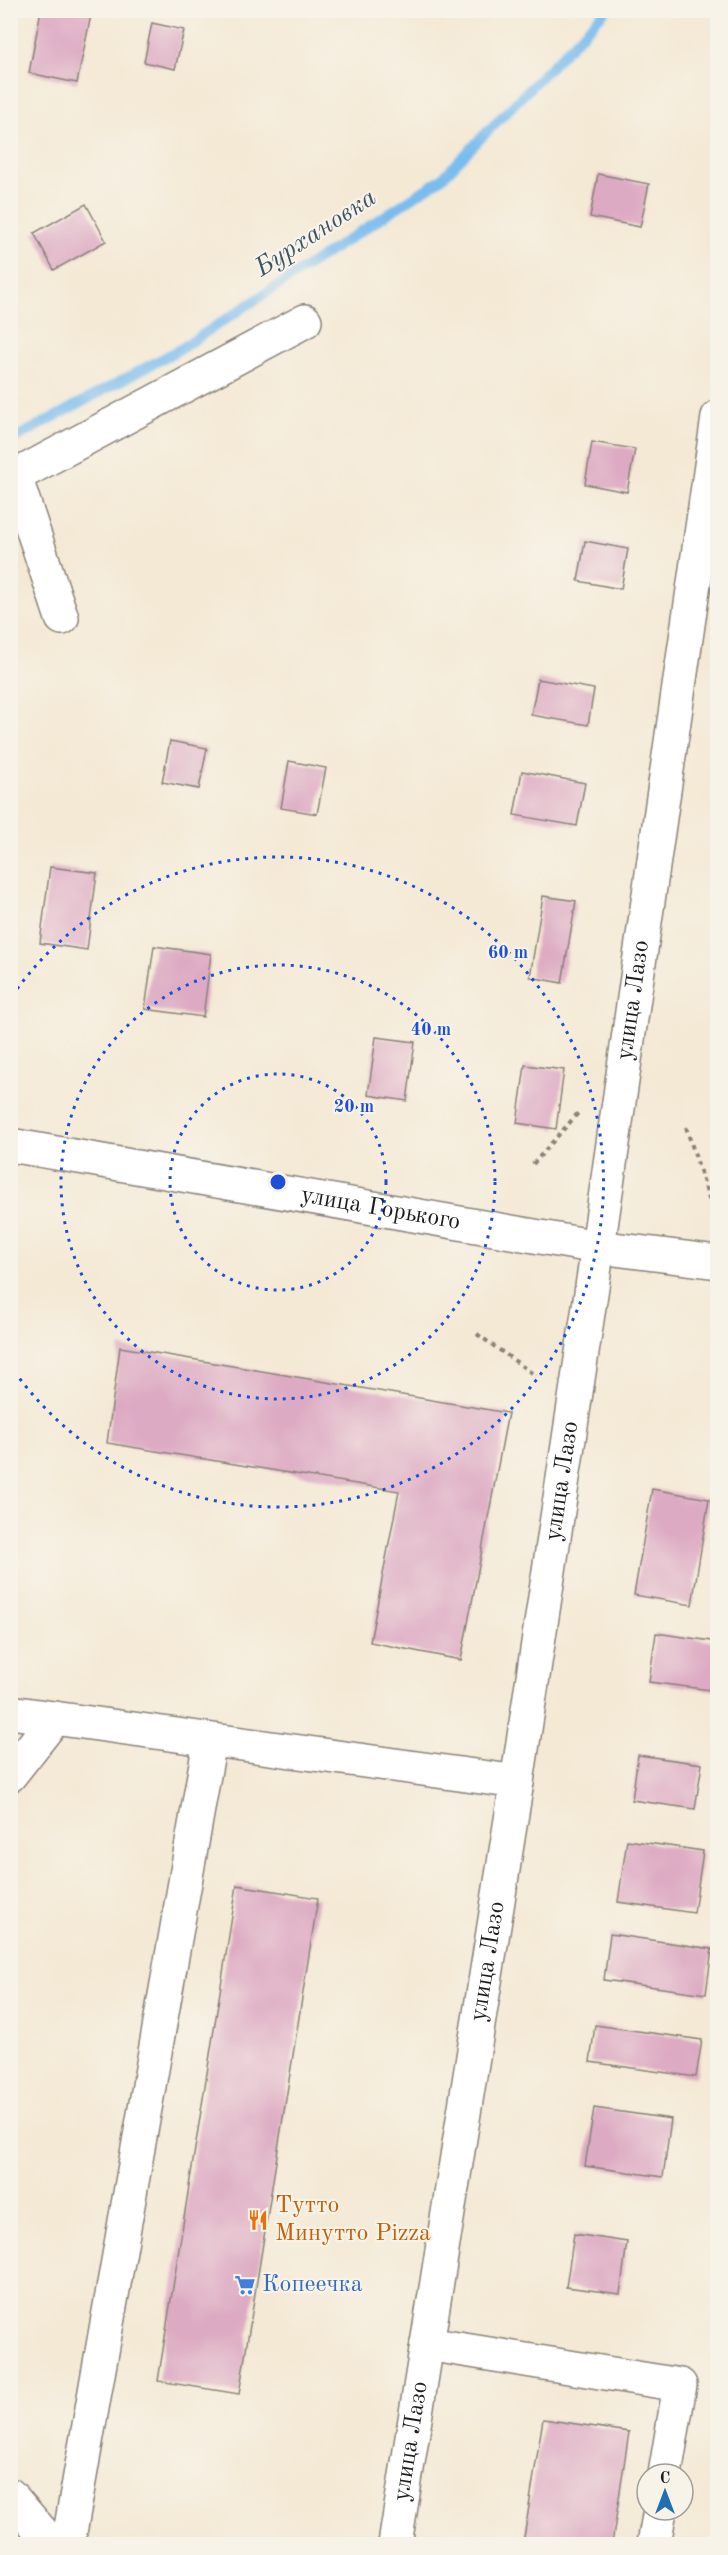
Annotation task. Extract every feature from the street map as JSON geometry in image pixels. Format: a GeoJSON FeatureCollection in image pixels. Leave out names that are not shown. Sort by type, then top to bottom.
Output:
{"type":"FeatureCollection","features":[{"type":"Feature","properties":{"kind":"main road"},"geometry":{"type":"LineString","coordinates":[[62,618],[13,477],[305,321]]}},
{"type":"Feature","properties":{"kind":"main road","name":"улица Лазо"},"geometry":{"type":"LineString","coordinates":[[395,2544],[517,1782],[598,1247],[717,417]]}},
{"type":"Feature","properties":{"kind":"main road","name":"улица Горького"},"geometry":{"type":"LineString","coordinates":[[10,1145],[598,1247],[717,1262]]}},
{"type":"Feature","properties":{"kind":"main road"},"geometry":{"type":"LineString","coordinates":[[10,1712],[517,1782]]}},
{"type":"Feature","properties":{"kind":"main road"},"geometry":{"type":"LineString","coordinates":[[10,1775],[55,1718]]}},
{"type":"Feature","properties":{"kind":"main road"},"geometry":{"type":"LineString","coordinates":[[68,2544],[210,1741]]}},
{"type":"Feature","properties":{"kind":"main road"},"geometry":{"type":"LineString","coordinates":[[427,2344],[680,2385],[668,2462]]}},
{"type":"Feature","properties":{"kind":"main road"},"geometry":{"type":"LineString","coordinates":[[10,2495],[52,2544]]}},
{"type":"Feature","properties":{"kind":"main road"},"geometry":{"type":"LineString","coordinates":[[654,2544],[658,2522]]}},
{"type":"Feature","properties":{"kind":"path"},"geometry":{"type":"LineString","coordinates":[[533,1164],[579,1112]]}},
{"type":"Feature","properties":{"kind":"path"},"geometry":{"type":"LineString","coordinates":[[686,1127],[711,1205]]}},
{"type":"Feature","properties":{"kind":"path"},"geometry":{"type":"LineString","coordinates":[[477,1334],[536,1376]]}},
{"type":"Feature","properties":{"kind":"building"},"geometry":{"type":"Polygon","coordinates":[[[41,10],[92,10],[77,83],[29,73],[41,10]]]}},
{"type":"Feature","properties":{"kind":"building"},"geometry":{"type":"Polygon","coordinates":[[[152,23],[184,30],[175,69],[144,62],[152,23]]]}},
{"type":"Feature","properties":{"kind":"building"},"geometry":{"type":"Polygon","coordinates":[[[598,174],[649,184],[640,227],[590,217],[598,174]]]}},
{"type":"Feature","properties":{"kind":"building"},"geometry":{"type":"Polygon","coordinates":[[[86,204],[106,241],[54,270],[34,233],[86,204]]]}},
{"type":"Feature","properties":{"kind":"building"},"geometry":{"type":"Polygon","coordinates":[[[592,442],[635,449],[627,492],[585,484],[592,442]]]}},
{"type":"Feature","properties":{"kind":"building"},"geometry":{"type":"Polygon","coordinates":[[[585,541],[628,549],[621,589],[578,581],[585,541]]]}},
{"type":"Feature","properties":{"kind":"building"},"geometry":{"type":"Polygon","coordinates":[[[538,679],[594,689],[588,725],[531,715],[538,679]]]}},
{"type":"Feature","properties":{"kind":"building"},"geometry":{"type":"Polygon","coordinates":[[[170,741],[207,748],[199,789],[162,782],[170,741]]]}},
{"type":"Feature","properties":{"kind":"building"},"geometry":{"type":"Polygon","coordinates":[[[289,761],[326,768],[317,814],[281,808],[289,761]]]}},
{"type":"Feature","properties":{"kind":"building"},"geometry":{"type":"Polygon","coordinates":[[[522,771],[585,783],[577,826],[514,815],[522,771]]]}},
{"type":"Feature","properties":{"kind":"building"},"geometry":{"type":"Polygon","coordinates":[[[50,867],[97,873],[87,950],[40,943],[50,867]]]}},
{"type":"Feature","properties":{"kind":"building"},"geometry":{"type":"Polygon","coordinates":[[[543,896],[576,901],[562,983],[530,977],[543,896]]]}},
{"type":"Feature","properties":{"kind":"building"},"geometry":{"type":"Polygon","coordinates":[[[154,946],[211,954],[203,1017],[145,1009],[154,946]]]}},
{"type":"Feature","properties":{"kind":"building"},"geometry":{"type":"Polygon","coordinates":[[[376,1037],[415,1042],[407,1101],[368,1095],[376,1037]]]}},
{"type":"Feature","properties":{"kind":"building"},"geometry":{"type":"Polygon","coordinates":[[[525,1065],[564,1070],[556,1129],[517,1123],[525,1065]]]}},
{"type":"Feature","properties":{"kind":"building"},"geometry":{"type":"Polygon","coordinates":[[[120,1347],[508,1413],[461,1660],[370,1642],[399,1491],[107,1443],[120,1347]]]}},
{"type":"Feature","properties":{"kind":"building"},"geometry":{"type":"Polygon","coordinates":[[[652,1489],[709,1499],[692,1605],[634,1595],[652,1489]]]}},
{"type":"Feature","properties":{"kind":"building"},"geometry":{"type":"Polygon","coordinates":[[[656,1633],[718,1642],[718,1691],[649,1682],[656,1633]]]}},
{"type":"Feature","properties":{"kind":"building"},"geometry":{"type":"Polygon","coordinates":[[[638,1755],[702,1764],[695,1809],[632,1800],[638,1755]]]}},
{"type":"Feature","properties":{"kind":"building"},"geometry":{"type":"Polygon","coordinates":[[[627,1840],[703,1851],[694,1913],[618,1902],[627,1840]]]}},
{"type":"Feature","properties":{"kind":"building"},"geometry":{"type":"Polygon","coordinates":[[[237,1885],[318,1898],[239,2394],[158,2381],[237,1885]]]}},
{"type":"Feature","properties":{"kind":"building"},"geometry":{"type":"Polygon","coordinates":[[[610,1934],[712,1949],[706,1994],[604,1980],[610,1934]]]}},
{"type":"Feature","properties":{"kind":"building"},"geometry":{"type":"Polygon","coordinates":[[[595,2025],[702,2040],[696,2077],[590,2062],[595,2025]]]}},
{"type":"Feature","properties":{"kind":"building"},"geometry":{"type":"Polygon","coordinates":[[[594,2108],[671,2119],[663,2177],[585,2166],[594,2108]]]}},
{"type":"Feature","properties":{"kind":"building"},"geometry":{"type":"Polygon","coordinates":[[[574,2234],[627,2242],[620,2294],[566,2287],[574,2234]]]}},
{"type":"Feature","properties":{"kind":"building"},"geometry":{"type":"Polygon","coordinates":[[[543,2419],[629,2432],[612,2544],[523,2544],[543,2419]]]}},
{"type":"Feature","properties":{"kind":"waterway","name":"Бурхановка"},"geometry":{"type":"LineString","coordinates":[[10,441],[182,348],[441,179],[606,10]]}},
{"type":"Feature","properties":{"kind":"place","name":"Тутто Минутто Pizza"},"geometry":{"type":"Point","coordinates":[258,2220]}},
{"type":"Feature","properties":{"kind":"place","name":"Копеечка"},"geometry":{"type":"Point","coordinates":[245,2285]}}]}
